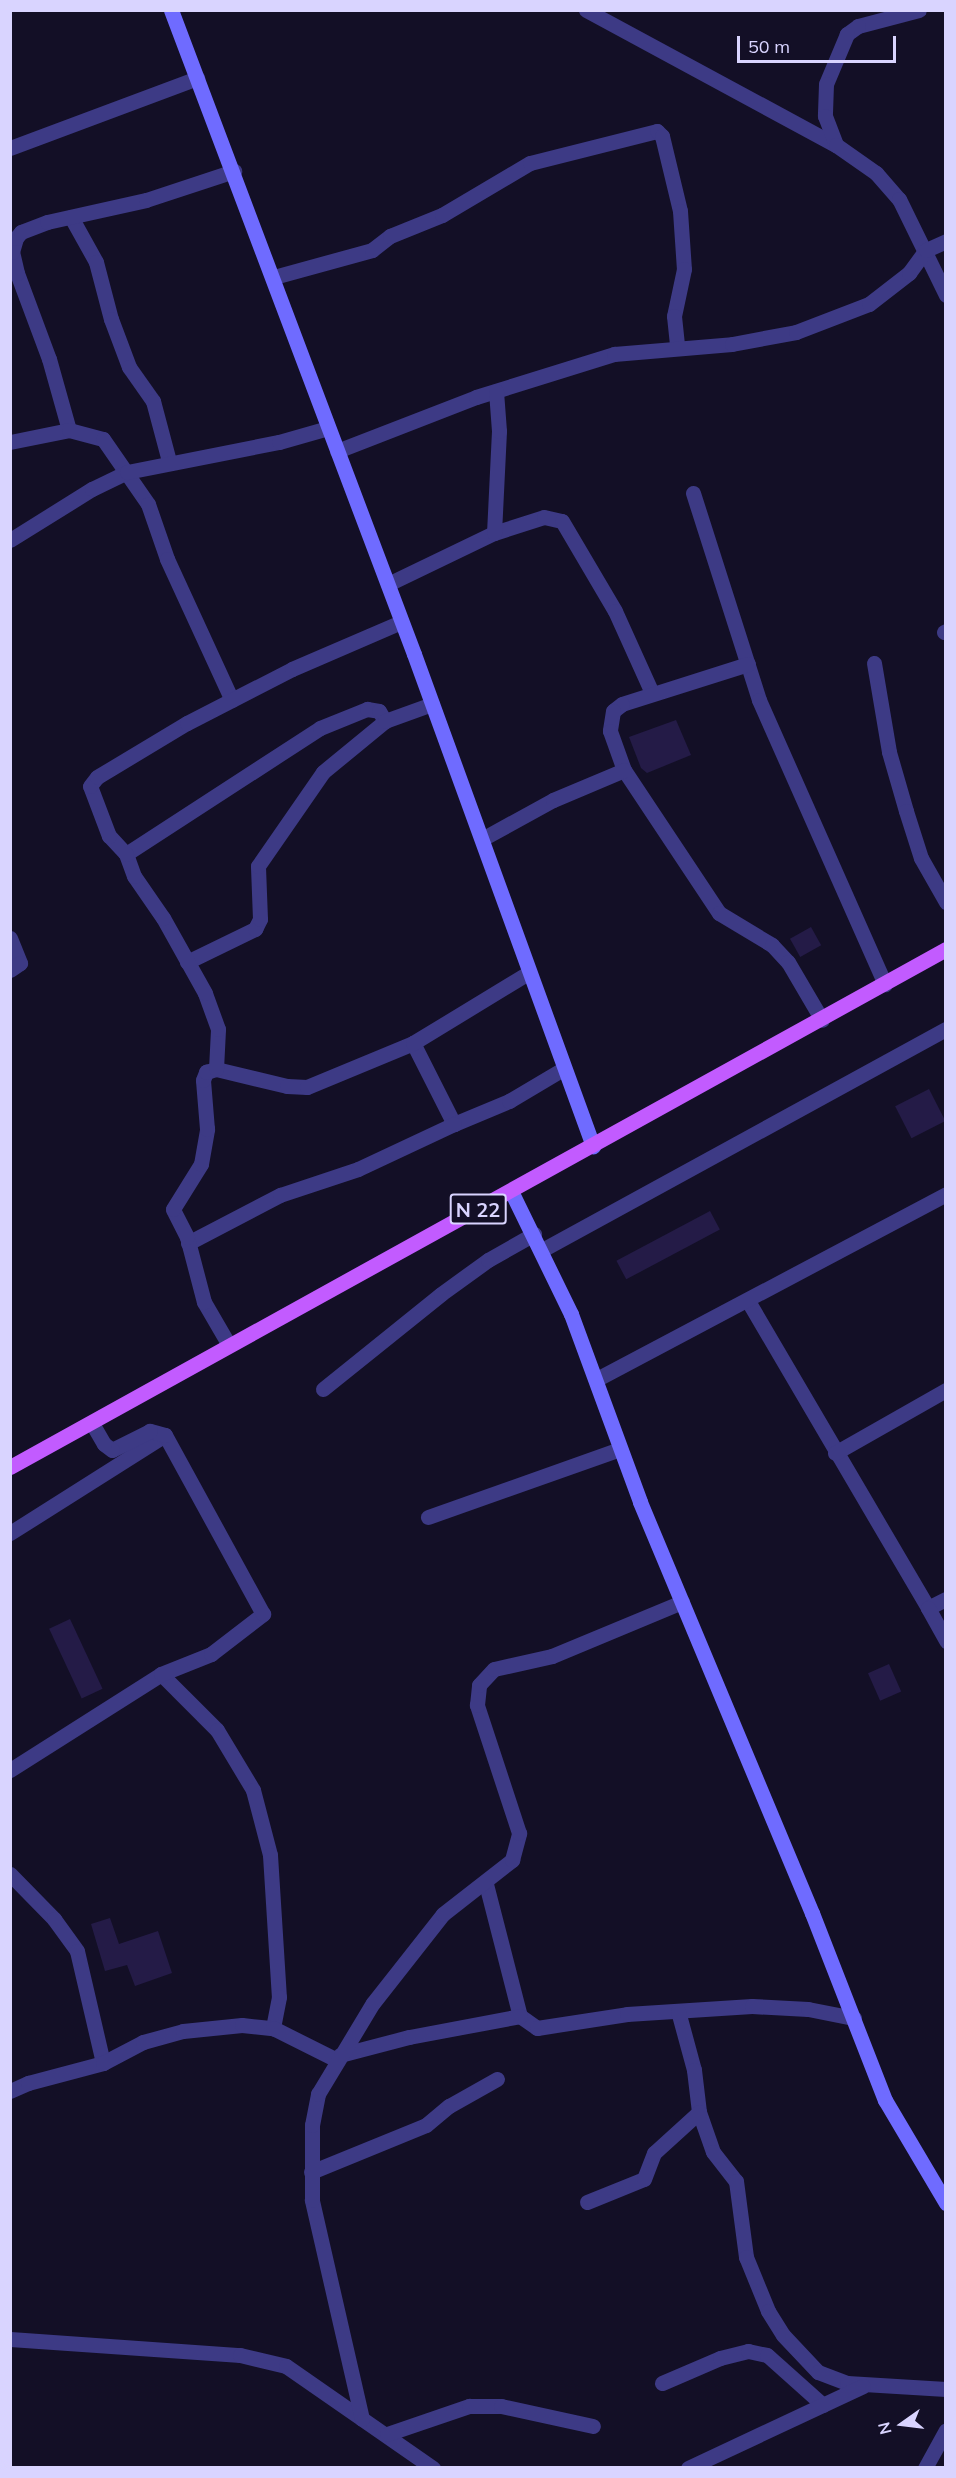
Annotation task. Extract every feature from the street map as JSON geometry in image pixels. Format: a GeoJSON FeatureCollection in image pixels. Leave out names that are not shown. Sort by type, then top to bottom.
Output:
{"type":"FeatureCollection","features":[{"type":"Feature","properties":{"kind":"main road","name":"N 22"},"geometry":{"type":"LineString","coordinates":[[10,1467],[822,1020],[945,949]]}},
{"type":"Feature","properties":{"kind":"street"},"geometry":{"type":"LineString","coordinates":[[171,10],[274,277],[593,1146]]}},
{"type":"Feature","properties":{"kind":"street"},"geometry":{"type":"LineString","coordinates":[[586,10],[836,145],[887,185],[926,250],[945,295]]}},
{"type":"Feature","properties":{"kind":"street"},"geometry":{"type":"LineString","coordinates":[[836,145],[827,128],[824,104],[826,84],[846,34],[858,26],[919,10]]}},
{"type":"Feature","properties":{"kind":"street"},"geometry":{"type":"LineString","coordinates":[[10,148],[197,78]]}},
{"type":"Feature","properties":{"kind":"street"},"geometry":{"type":"LineString","coordinates":[[274,277],[372,250],[390,236],[442,216],[536,161],[657,131],[662,136],[680,212],[684,269],[674,316],[677,346]]}},
{"type":"Feature","properties":{"kind":"street"},"geometry":{"type":"LineString","coordinates":[[69,430],[12,255],[21,232],[70,217],[146,200],[234,171]]}},
{"type":"Feature","properties":{"kind":"street"},"geometry":{"type":"LineString","coordinates":[[70,217],[96,262],[111,319],[129,367],[153,401],[169,461]]}},
{"type":"Feature","properties":{"kind":"street"},"geometry":{"type":"LineString","coordinates":[[337,451],[496,391],[614,354],[677,346],[732,344],[796,332],[869,304],[909,273],[926,250],[945,240]]}},
{"type":"Feature","properties":{"kind":"street"},"geometry":{"type":"LineString","coordinates":[[494,533],[499,431],[496,391]]}},
{"type":"Feature","properties":{"kind":"street"},"geometry":{"type":"LineString","coordinates":[[10,540],[92,489],[127,472],[169,461],[279,442],[328,428]]}},
{"type":"Feature","properties":{"kind":"street"},"geometry":{"type":"LineString","coordinates":[[10,442],[69,430],[103,439],[148,504],[167,559],[232,700]]}},
{"type":"Feature","properties":{"kind":"street"},"geometry":{"type":"LineString","coordinates":[[693,494],[759,700],[885,984]]}},
{"type":"Feature","properties":{"kind":"street"},"geometry":{"type":"LineString","coordinates":[[388,584],[494,533],[544,517],[562,521],[615,611],[652,693]]}},
{"type":"Feature","properties":{"kind":"street"},"geometry":{"type":"LineString","coordinates":[[216,1069],[218,1029],[187,962],[134,876],[126,854],[109,836],[90,789],[94,780],[232,700],[292,669],[401,622]]}},
{"type":"Feature","properties":{"kind":"street"},"geometry":{"type":"LineString","coordinates":[[873,663],[889,753],[906,811],[921,858],[945,902]]}},
{"type":"Feature","properties":{"kind":"street"},"geometry":{"type":"LineString","coordinates":[[748,664],[652,693],[614,711],[610,731],[624,770],[719,913],[772,945],[788,962],[822,1020]]}},
{"type":"Feature","properties":{"kind":"street"},"geometry":{"type":"LineString","coordinates":[[187,962],[255,929],[260,920],[261,896],[256,874],[266,848],[323,772],[384,721],[432,704]]}},
{"type":"Feature","properties":{"kind":"street"},"geometry":{"type":"LineString","coordinates":[[126,854],[320,729],[367,709],[379,711],[384,721]]}},
{"type":"Feature","properties":{"kind":"street"},"geometry":{"type":"LineString","coordinates":[[482,839],[553,800],[624,770]]}},
{"type":"Feature","properties":{"kind":"street"},"geometry":{"type":"LineString","coordinates":[[10,938],[20,963],[10,970]]}},
{"type":"Feature","properties":{"kind":"street"},"geometry":{"type":"LineString","coordinates":[[230,1345],[201,1294],[188,1243],[174,1216],[173,1203],[192,1182],[201,1164],[207,1129],[203,1080],[206,1072],[216,1069],[287,1086],[307,1087],[412,1043],[528,973]]}},
{"type":"Feature","properties":{"kind":"street"},"geometry":{"type":"LineString","coordinates":[[542,1250],[945,1029]]}},
{"type":"Feature","properties":{"kind":"street"},"geometry":{"type":"LineString","coordinates":[[412,1043],[454,1125]]}},
{"type":"Feature","properties":{"kind":"street"},"geometry":{"type":"LineString","coordinates":[[188,1243],[280,1195],[358,1169],[508,1101],[563,1069]]}},
{"type":"Feature","properties":{"kind":"street"},"geometry":{"type":"LineString","coordinates":[[511,1191],[542,1250],[597,1379],[620,1449],[854,2018],[885,2100],[945,2203]]}},
{"type":"Feature","properties":{"kind":"street"},"geometry":{"type":"LineString","coordinates":[[597,1379],[748,1301],[945,1194]]}},
{"type":"Feature","properties":{"kind":"street"},"geometry":{"type":"LineString","coordinates":[[323,1389],[450,1288],[534,1234]]}},
{"type":"Feature","properties":{"kind":"street"},"geometry":{"type":"LineString","coordinates":[[748,1301],[835,1453],[928,1608],[945,1641]]}},
{"type":"Feature","properties":{"kind":"street"},"geometry":{"type":"LineString","coordinates":[[835,1453],[945,1390]]}},
{"type":"Feature","properties":{"kind":"street"},"geometry":{"type":"LineString","coordinates":[[10,1770],[161,1674],[211,1654],[263,1614],[165,1435],[158,1430],[150,1431],[112,1450],[104,1444],[92,1423]]}},
{"type":"Feature","properties":{"kind":"street"},"geometry":{"type":"LineString","coordinates":[[10,1533],[165,1435]]}},
{"type":"Feature","properties":{"kind":"street"},"geometry":{"type":"LineString","coordinates":[[428,1517],[620,1449]]}},
{"type":"Feature","properties":{"kind":"street"},"geometry":{"type":"LineString","coordinates":[[928,1608],[945,1599]]}},
{"type":"Feature","properties":{"kind":"street"},"geometry":{"type":"LineString","coordinates":[[362,2419],[318,2231],[311,2172],[312,2125],[318,2094],[338,2058],[374,2003],[443,1914],[486,1884],[512,1860],[519,1833],[477,1705],[479,1685],[494,1669],[552,1656],[682,1602]]}},
{"type":"Feature","properties":{"kind":"street"},"geometry":{"type":"LineString","coordinates":[[161,1674],[217,1730],[253,1790],[270,1855],[279,1997],[273,2028]]}},
{"type":"Feature","properties":{"kind":"street"},"geometry":{"type":"LineString","coordinates":[[10,1874],[54,1919],[77,1951],[103,2063]]}},
{"type":"Feature","properties":{"kind":"street"},"geometry":{"type":"LineString","coordinates":[[486,1884],[520,2016],[537,2028],[627,2013],[778,2007],[854,2018]]}},
{"type":"Feature","properties":{"kind":"street"},"geometry":{"type":"LineString","coordinates":[[678,2011],[694,2070],[699,2112],[713,2152],[736,2181],[746,2257],[768,2311],[783,2335],[818,2372],[863,2386],[945,2389]]}},
{"type":"Feature","properties":{"kind":"street"},"geometry":{"type":"LineString","coordinates":[[10,2091],[28,2083],[103,2063],[143,2042],[183,2031],[242,2025],[273,2028],[338,2058],[410,2037],[520,2016]]}},
{"type":"Feature","properties":{"kind":"street"},"geometry":{"type":"LineString","coordinates":[[311,2172],[426,2125],[449,2106],[497,2079]]}},
{"type":"Feature","properties":{"kind":"street"},"geometry":{"type":"LineString","coordinates":[[587,2202],[644,2179],[654,2153],[699,2112]]}},
{"type":"Feature","properties":{"kind":"street"},"geometry":{"type":"LineString","coordinates":[[10,2339],[240,2355],[286,2366],[433,2468]]}},
{"type":"Feature","properties":{"kind":"street"},"geometry":{"type":"LineString","coordinates":[[662,2383],[720,2358],[748,2350],[768,2355],[823,2405]]}},
{"type":"Feature","properties":{"kind":"street"},"geometry":{"type":"LineString","coordinates":[[687,2468],[863,2386]]}},
{"type":"Feature","properties":{"kind":"street"},"geometry":{"type":"LineString","coordinates":[[387,2434],[428,2418],[479,2406],[501,2406],[593,2426]]}},
{"type":"Feature","properties":{"kind":"street"},"geometry":{"type":"LineString","coordinates":[[925,2468],[945,2430]]}},
{"type":"Feature","properties":{"kind":"building"},"geometry":{"type":"Polygon","coordinates":[[[676,720],[691,755],[647,773],[641,768],[629,737],[676,720]]]}},
{"type":"Feature","properties":{"kind":"building"},"geometry":{"type":"Polygon","coordinates":[[[811,927],[821,945],[800,957],[790,939],[811,927]]]}},
{"type":"Feature","properties":{"kind":"building"},"geometry":{"type":"Polygon","coordinates":[[[929,1089],[945,1121],[911,1138],[895,1106],[929,1089]]]}},
{"type":"Feature","properties":{"kind":"building"},"geometry":{"type":"Polygon","coordinates":[[[710,1211],[720,1230],[626,1279],[616,1261],[710,1211]]]}},
{"type":"Feature","properties":{"kind":"building"},"geometry":{"type":"Polygon","coordinates":[[[70,1619],[103,1689],[82,1699],[49,1629],[70,1619]]]}},
{"type":"Feature","properties":{"kind":"building"},"geometry":{"type":"Polygon","coordinates":[[[889,1664],[901,1691],[880,1701],[868,1673],[889,1664]]]}},
{"type":"Feature","properties":{"kind":"building"},"geometry":{"type":"Polygon","coordinates":[[[110,1918],[119,1944],[158,1931],[172,1973],[135,1986],[127,1965],[105,1971],[91,1924],[110,1918]]]}}]}
